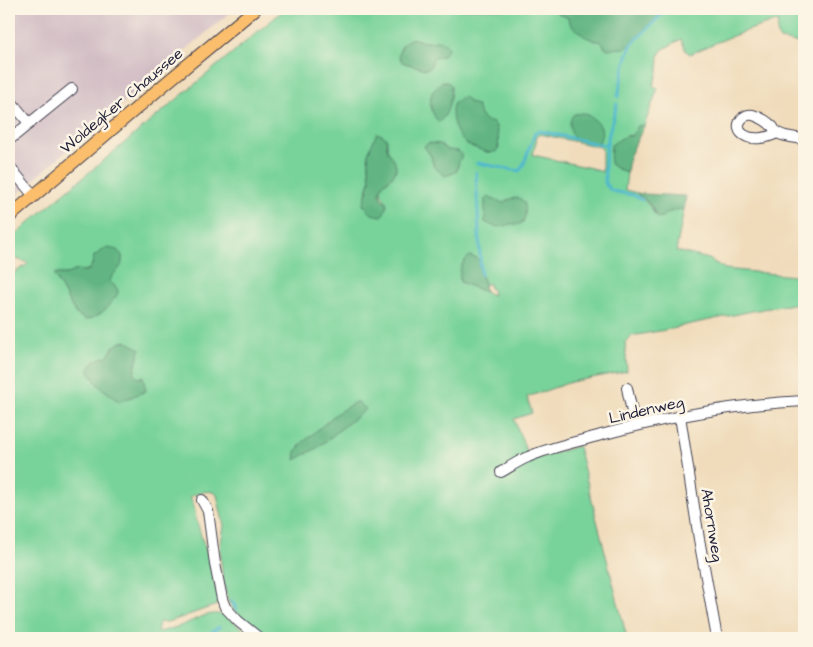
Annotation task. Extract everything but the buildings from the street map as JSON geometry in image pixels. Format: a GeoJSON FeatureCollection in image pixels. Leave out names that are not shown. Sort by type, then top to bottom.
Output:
{"type":"FeatureCollection","features":[{"type":"Feature","properties":{"kind":"main road","name":"Woldegker Chaussee"},"geometry":{"type":"LineString","coordinates":[[9,217],[166,82],[255,9]]}},
{"type":"Feature","properties":{"kind":"street"},"geometry":{"type":"LineString","coordinates":[[9,140],[72,89]]}},
{"type":"Feature","properties":{"kind":"street"},"geometry":{"type":"LineString","coordinates":[[9,99],[29,123]]}},
{"type":"Feature","properties":{"kind":"street"},"geometry":{"type":"LineString","coordinates":[[777,133],[804,139]]}},
{"type":"Feature","properties":{"kind":"street"},"geometry":{"type":"LineString","coordinates":[[9,166],[34,196]]}},
{"type":"Feature","properties":{"kind":"street"},"geometry":{"type":"LineString","coordinates":[[627,388],[635,426]]}},
{"type":"Feature","properties":{"kind":"street","name":"Lindenweg"},"geometry":{"type":"LineString","coordinates":[[501,472],[520,460],[545,450],[635,426],[740,406],[804,401]]}},
{"type":"Feature","properties":{"kind":"street","name":"Ahornweg"},"geometry":{"type":"LineString","coordinates":[[680,416],[717,638]]}},
{"type":"Feature","properties":{"kind":"street"},"geometry":{"type":"LineString","coordinates":[[202,500],[208,511],[215,564],[225,607],[259,638]]}},
{"type":"Feature","properties":{"kind":"shaded area"},"geometry":{"type":"Polygon","coordinates":[[[9,9],[234,9],[9,202],[9,9]]]}},
{"type":"Feature","properties":{"kind":"green space"},"geometry":{"type":"Polygon","coordinates":[[[285,9],[554,9],[569,19],[571,25],[603,43],[632,44],[667,9],[804,9],[804,44],[780,40],[777,35],[778,21],[690,54],[686,51],[681,39],[662,50],[653,86],[658,88],[644,126],[638,126],[633,134],[625,136],[616,168],[627,173],[625,190],[637,193],[644,198],[654,214],[662,217],[672,211],[684,209],[676,251],[709,259],[725,269],[804,277],[804,302],[631,336],[625,342],[627,371],[571,382],[527,397],[532,413],[514,419],[531,460],[578,446],[627,638],[264,638],[233,610],[227,599],[220,548],[224,526],[217,495],[208,492],[190,497],[206,549],[219,601],[218,604],[177,619],[159,622],[157,632],[180,626],[208,615],[219,614],[240,626],[253,638],[9,638],[9,276],[28,264],[16,259],[9,253],[9,242],[26,225],[285,9]],[[417,39],[402,62],[425,69],[429,68],[434,58],[443,56],[440,41],[425,42],[417,39]],[[456,101],[452,110],[497,151],[499,147],[496,126],[456,101]],[[540,134],[537,137],[533,155],[602,172],[602,149],[600,147],[540,134]],[[387,139],[368,153],[370,181],[363,205],[367,207],[368,212],[387,202],[382,196],[381,191],[384,184],[393,175],[395,167],[388,151],[387,139]],[[440,144],[424,146],[431,156],[434,167],[459,161],[461,154],[458,151],[447,150],[440,144]],[[493,198],[501,227],[512,223],[518,224],[524,221],[509,199],[504,203],[493,198]],[[93,260],[90,268],[68,274],[54,275],[76,314],[86,320],[112,276],[120,268],[93,260]],[[480,261],[460,282],[493,295],[489,284],[484,284],[480,261]],[[113,346],[111,352],[106,357],[119,402],[143,377],[137,377],[134,374],[141,349],[113,346]]]}},
{"type":"Feature","properties":{"kind":"green space"},"geometry":{"type":"Polygon","coordinates":[[[554,9],[667,9],[632,44],[624,48],[608,49],[604,47],[603,43],[584,36],[571,25],[569,19],[554,9]]]}},
{"type":"Feature","properties":{"kind":"green space"},"geometry":{"type":"Polygon","coordinates":[[[412,38],[423,42],[444,42],[448,48],[444,54],[434,58],[429,68],[425,69],[402,62],[399,56],[403,45],[412,38]]]}},
{"type":"Feature","properties":{"kind":"green space"},"geometry":{"type":"Polygon","coordinates":[[[442,81],[451,85],[451,92],[448,108],[440,122],[433,113],[430,100],[432,92],[442,81]]]}},
{"type":"Feature","properties":{"kind":"green space"},"geometry":{"type":"Polygon","coordinates":[[[463,97],[477,106],[483,118],[494,123],[498,137],[497,151],[488,152],[472,147],[463,141],[458,134],[453,121],[452,109],[456,101],[463,97]]]}},
{"type":"Feature","properties":{"kind":"green space"},"geometry":{"type":"Polygon","coordinates":[[[584,113],[600,125],[602,133],[598,144],[574,138],[572,135],[570,126],[572,117],[574,114],[584,113]]]}},
{"type":"Feature","properties":{"kind":"green space"},"geometry":{"type":"Polygon","coordinates":[[[638,126],[644,126],[629,157],[627,173],[610,164],[611,145],[625,136],[634,134],[638,126]]]}},
{"type":"Feature","properties":{"kind":"green space"},"geometry":{"type":"Polygon","coordinates":[[[377,133],[386,138],[388,151],[396,165],[394,173],[381,188],[381,196],[387,203],[382,216],[372,214],[363,205],[370,181],[368,153],[377,133]]]}},
{"type":"Feature","properties":{"kind":"green space"},"geometry":{"type":"Polygon","coordinates":[[[429,143],[440,144],[447,150],[458,151],[461,154],[457,171],[445,176],[434,167],[431,156],[424,146],[429,143]]]}},
{"type":"Feature","properties":{"kind":"green space"},"geometry":{"type":"Polygon","coordinates":[[[637,193],[686,196],[684,209],[672,211],[658,218],[646,200],[637,193]]]}},
{"type":"Feature","properties":{"kind":"green space"},"geometry":{"type":"Polygon","coordinates":[[[489,197],[504,203],[512,199],[521,199],[525,207],[524,221],[521,224],[499,227],[485,222],[485,199],[489,197]]]}},
{"type":"Feature","properties":{"kind":"green space"},"geometry":{"type":"Polygon","coordinates":[[[109,248],[117,250],[122,255],[120,268],[113,275],[110,282],[116,287],[118,292],[104,311],[86,320],[76,314],[54,275],[67,274],[77,270],[89,270],[94,256],[109,248]]]}},
{"type":"Feature","properties":{"kind":"green space"},"geometry":{"type":"Polygon","coordinates":[[[470,256],[480,261],[485,292],[460,282],[461,267],[470,256]]]}},
{"type":"Feature","properties":{"kind":"green space"},"geometry":{"type":"Polygon","coordinates":[[[125,341],[141,349],[134,374],[140,378],[143,376],[146,391],[119,402],[98,385],[88,370],[95,361],[106,357],[116,345],[125,341]]]}},
{"type":"Feature","properties":{"kind":"green space"},"geometry":{"type":"Polygon","coordinates":[[[357,401],[366,409],[317,448],[295,460],[296,452],[301,444],[337,413],[357,401]]]}},
{"type":"Feature","properties":{"kind":"waterway"},"geometry":{"type":"LineString","coordinates":[[618,97],[623,71],[632,44],[667,9]]}},
{"type":"Feature","properties":{"kind":"waterway"},"geometry":{"type":"LineString","coordinates":[[617,104],[606,149],[605,183],[612,191],[633,195],[642,200]]}},
{"type":"Feature","properties":{"kind":"waterway"},"geometry":{"type":"LineString","coordinates":[[477,163],[519,171],[523,166],[535,133],[540,131],[603,145],[606,144]]}},
{"type":"Feature","properties":{"kind":"waterway"},"geometry":{"type":"LineString","coordinates":[[476,172],[481,275]]}},
{"type":"Feature","properties":{"kind":"waterway"},"geometry":{"type":"LineString","coordinates":[[231,601],[236,610]]}},
{"type":"Feature","properties":{"kind":"waterway"},"geometry":{"type":"LineString","coordinates":[[204,638],[219,627]]}}]}
